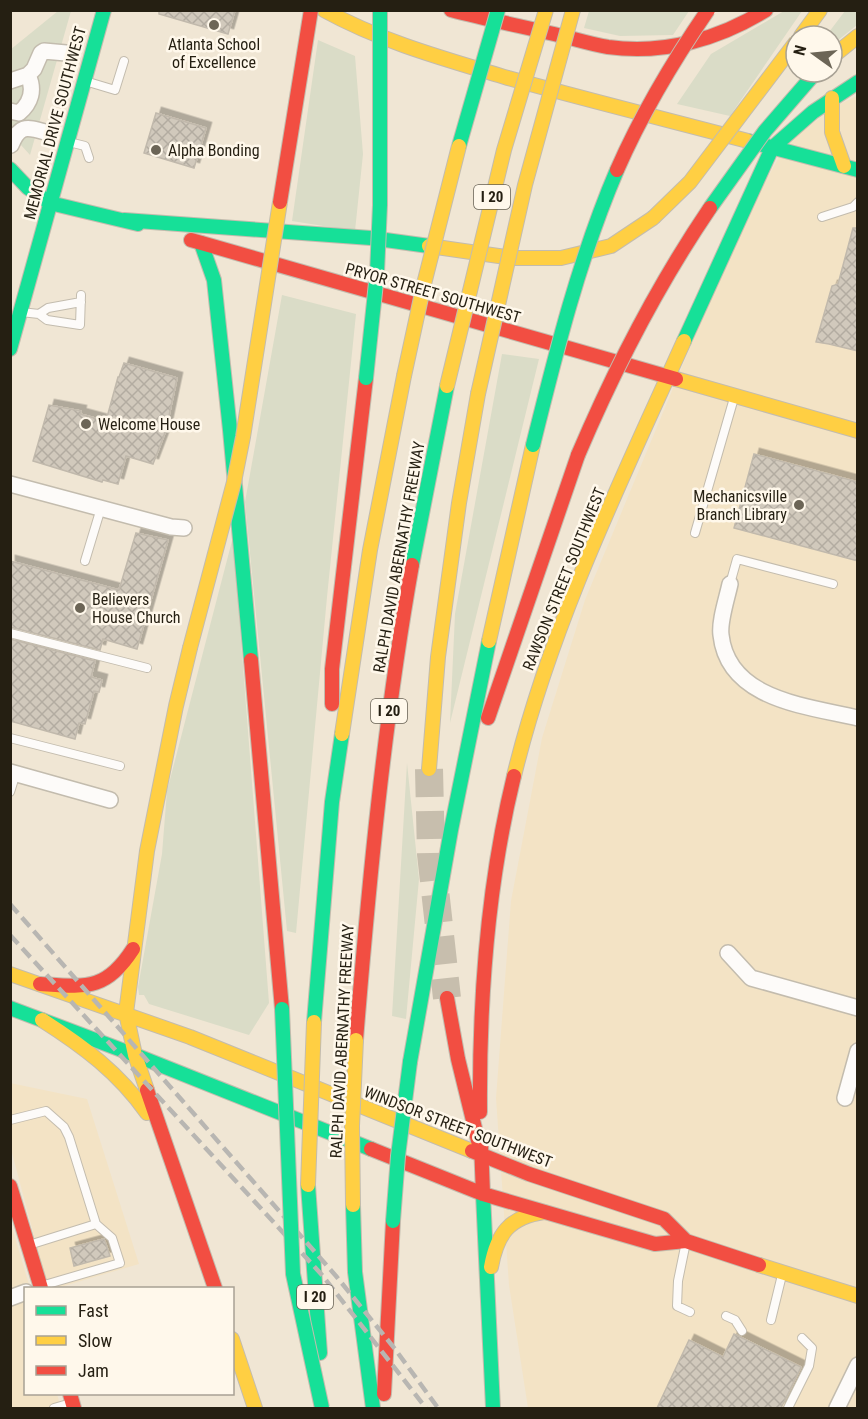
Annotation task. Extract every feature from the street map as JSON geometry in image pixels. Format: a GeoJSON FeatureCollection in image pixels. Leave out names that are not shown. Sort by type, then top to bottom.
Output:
{"type":"FeatureCollection","features":[{"type":"Feature","properties":{"kind":"main road","name":"MEMORIAL DRIVE SOUTHWEST"},"geometry":{"type":"LineString","coordinates":[[10,349],[104,10]]}},
{"type":"Feature","properties":{"kind":"main road"},"geometry":{"type":"LineString","coordinates":[[215,1287],[135,1055],[126,1013],[147,851],[176,706],[234,482],[243,437],[311,10]]}},
{"type":"Feature","properties":{"kind":"main road"},"geometry":{"type":"LineString","coordinates":[[324,10],[360,29],[437,57],[570,95],[851,168]]}},
{"type":"Feature","properties":{"kind":"main road"},"geometry":{"type":"LineString","coordinates":[[375,10],[380,55]]}},
{"type":"Feature","properties":{"kind":"main road"},"geometry":{"type":"LineString","coordinates":[[332,802],[332,669],[377,273],[380,205],[380,10]]}},
{"type":"Feature","properties":{"kind":"main road"},"geometry":{"type":"LineString","coordinates":[[451,10],[615,48],[634,49],[676,46],[711,38],[749,22],[766,10]]}},
{"type":"Feature","properties":{"kind":"main road","name":"RALPH DAVID ABERNATHY FREEWAY"},"geometry":{"type":"LineString","coordinates":[[324,1408],[308,1185],[314,1022],[332,802],[370,550],[423,281],[498,10]]}},
{"type":"Feature","properties":{"kind":"main road","name":"RALPH DAVID ABERNATHY FREEWAY"},"geometry":{"type":"LineString","coordinates":[[373,1408],[355,1272],[352,1126],[356,1040],[371,861],[392,689],[420,523],[447,386],[497,178],[546,10]]}},
{"type":"Feature","properties":{"kind":"main road"},"geometry":{"type":"LineString","coordinates":[[429,769],[438,657],[459,503],[478,394],[525,185],[573,10]]}},
{"type":"Feature","properties":{"kind":"main road"},"geometry":{"type":"LineString","coordinates":[[384,1408],[393,1221],[398,1156],[410,1062],[431,931],[474,707],[533,445],[575,282],[606,194],[628,145],[668,70],[708,10]]}},
{"type":"Feature","properties":{"kind":"main road"},"geometry":{"type":"LineString","coordinates":[[810,24],[820,10]]}},
{"type":"Feature","properties":{"kind":"main road"},"geometry":{"type":"LineString","coordinates":[[844,47],[858,36]]}},
{"type":"Feature","properties":{"kind":"main road"},"geometry":{"type":"LineString","coordinates":[[124,220],[371,238],[513,258],[561,258],[611,246],[653,218],[690,182],[784,58]]}},
{"type":"Feature","properties":{"kind":"main road","name":"RAWSON STREET SOUTHWEST"},"geometry":{"type":"LineString","coordinates":[[488,1287],[479,1081],[482,985],[492,892],[511,790],[538,688],[554,642],[667,378],[772,148],[787,133],[832,98],[858,82]]}},
{"type":"Feature","properties":{"kind":"main road"},"geometry":{"type":"LineString","coordinates":[[454,817],[551,530],[578,455],[604,393],[630,341],[682,250],[753,145],[805,84]]}},
{"type":"Feature","properties":{"kind":"main road"},"geometry":{"type":"LineString","coordinates":[[832,98],[831,132],[851,168]]}},
{"type":"Feature","properties":{"kind":"main road","name":"PRYOR STREET SOUTHWEST"},"geometry":{"type":"LineString","coordinates":[[10,169],[28,188],[50,203],[124,220],[667,378],[858,431]]}},
{"type":"Feature","properties":{"kind":"main road"},"geometry":{"type":"LineString","coordinates":[[201,243],[214,279],[230,430],[282,1009],[293,1274],[324,1408]]}},
{"type":"Feature","properties":{"kind":"main road"},"geometry":{"type":"LineString","coordinates":[[40,984],[75,986],[104,982],[124,964],[134,947]]}},
{"type":"Feature","properties":{"kind":"main road","name":"WINDSOR STREET SOUTHWEST"},"geometry":{"type":"LineString","coordinates":[[10,974],[190,1037],[482,1157],[663,1219],[686,1241]]}},
{"type":"Feature","properties":{"kind":"main road"},"geometry":{"type":"LineString","coordinates":[[447,998],[458,1059],[482,1157]]}},
{"type":"Feature","properties":{"kind":"main road","name":"WINDSOR STREET SOUTHWEST"},"geometry":{"type":"LineString","coordinates":[[10,1008],[135,1055],[483,1194],[655,1244],[686,1241],[858,1296]]}},
{"type":"Feature","properties":{"kind":"main road"},"geometry":{"type":"LineString","coordinates":[[42,1020],[108,1066],[141,1103],[163,1136]]}},
{"type":"Feature","properties":{"kind":"main road"},"geometry":{"type":"LineString","coordinates":[[12,1193],[28,1246],[35,1287]]}},
{"type":"Feature","properties":{"kind":"main road"},"geometry":{"type":"LineString","coordinates":[[493,1408],[488,1287],[494,1251],[508,1225],[526,1214],[544,1212]]}},
{"type":"Feature","properties":{"kind":"main road"},"geometry":{"type":"LineString","coordinates":[[234,1345],[255,1408]]}},
{"type":"Feature","properties":{"kind":"street"},"geometry":{"type":"LineString","coordinates":[[10,81],[27,75],[34,69],[39,56],[44,51],[66,53]]}},
{"type":"Feature","properties":{"kind":"street"},"geometry":{"type":"LineString","coordinates":[[27,75],[32,92],[15,127],[45,132]]}},
{"type":"Feature","properties":{"kind":"street"},"geometry":{"type":"LineString","coordinates":[[10,484],[171,527],[184,528]]}},
{"type":"Feature","properties":{"kind":"street"},"geometry":{"type":"LineString","coordinates":[[730,584],[720,633],[727,659],[747,684],[780,700],[858,718]]}},
{"type":"Feature","properties":{"kind":"street"},"geometry":{"type":"LineString","coordinates":[[13,772],[111,800]]}},
{"type":"Feature","properties":{"kind":"street"},"geometry":{"type":"LineString","coordinates":[[728,953],[751,978],[858,1008]]}},
{"type":"Feature","properties":{"kind":"street"},"geometry":{"type":"LineString","coordinates":[[845,1098],[858,1051]]}},
{"type":"Feature","properties":{"kind":"street"},"geometry":{"type":"LineString","coordinates":[[837,1408],[858,1365]]}},
{"type":"Feature","properties":{"kind":"lane"},"geometry":{"type":"LineString","coordinates":[[84,80],[115,90],[124,61]]}},
{"type":"Feature","properties":{"kind":"lane"},"geometry":{"type":"LineString","coordinates":[[67,141],[85,146],[88,158]]}},
{"type":"Feature","properties":{"kind":"lane"},"geometry":{"type":"LineString","coordinates":[[822,217],[853,207],[858,202]]}},
{"type":"Feature","properties":{"kind":"lane"},"geometry":{"type":"LineString","coordinates":[[21,312],[39,314],[47,320],[80,325],[81,298],[39,314]]}},
{"type":"Feature","properties":{"kind":"lane"},"geometry":{"type":"LineString","coordinates":[[695,533],[734,397]]}},
{"type":"Feature","properties":{"kind":"lane"},"geometry":{"type":"LineString","coordinates":[[85,561],[101,508]]}},
{"type":"Feature","properties":{"kind":"lane"},"geometry":{"type":"LineString","coordinates":[[730,584],[737,559],[833,584]]}},
{"type":"Feature","properties":{"kind":"lane"},"geometry":{"type":"LineString","coordinates":[[10,633],[147,668]]}},
{"type":"Feature","properties":{"kind":"lane"},"geometry":{"type":"LineString","coordinates":[[10,738],[120,766]]}},
{"type":"Feature","properties":{"kind":"lane"},"geometry":{"type":"LineString","coordinates":[[10,792],[13,772]]}},
{"type":"Feature","properties":{"kind":"lane"},"geometry":{"type":"LineString","coordinates":[[10,1120],[46,1111],[64,1127],[96,1224],[112,1238],[120,1263],[42,1287]]}},
{"type":"Feature","properties":{"kind":"lane"},"geometry":{"type":"LineString","coordinates":[[28,1246],[96,1224]]}},
{"type":"Feature","properties":{"kind":"lane"},"geometry":{"type":"LineString","coordinates":[[686,1241],[678,1281],[677,1306],[690,1312]]}},
{"type":"Feature","properties":{"kind":"lane"},"geometry":{"type":"LineString","coordinates":[[771,1320],[782,1273]]}},
{"type":"Feature","properties":{"kind":"lane"},"geometry":{"type":"LineString","coordinates":[[726,1316],[735,1320],[742,1331]]}},
{"type":"Feature","properties":{"kind":"lane"},"geometry":{"type":"LineString","coordinates":[[788,1408],[809,1366],[812,1348],[802,1338]]}},
{"type":"Feature","properties":{"kind":"lane"},"geometry":{"type":"LineString","coordinates":[[54,1408],[72,1402]]}},
{"type":"Feature","properties":{"kind":"shaded area"},"geometry":{"type":"Polygon","coordinates":[[[857,96],[857,1408],[528,1408],[509,1285],[496,1098],[511,901],[542,738],[585,600],[741,225],[787,143],[836,106],[857,96]]]}},
{"type":"Feature","properties":{"kind":"shaded area"},"geometry":{"type":"Polygon","coordinates":[[[10,1083],[87,1099],[139,1264],[60,1287],[46,1287],[11,1149],[10,1083]]]}},
{"type":"Feature","properties":{"kind":"shaded area"},"geometry":{"type":"Polygon","coordinates":[[[10,1221],[30,1287],[24,1287],[24,1395],[57,1395],[61,1408],[11,1408],[10,1221]]]}},
{"type":"Feature","properties":{"kind":"green space"},"geometry":{"type":"Polygon","coordinates":[[[58,11],[71,11],[30,155],[11,134],[10,50],[58,11]]]}},
{"type":"Feature","properties":{"kind":"green space"},"geometry":{"type":"Polygon","coordinates":[[[589,11],[689,11],[673,35],[620,36],[584,28],[589,11]]]}},
{"type":"Feature","properties":{"kind":"green space"},"geometry":{"type":"Polygon","coordinates":[[[784,11],[802,11],[793,24],[784,24],[784,37],[730,116],[677,104],[711,54],[784,11]]]}},
{"type":"Feature","properties":{"kind":"green space"},"geometry":{"type":"Polygon","coordinates":[[[845,11],[857,11],[857,25],[844,35],[844,24],[835,24],[845,11]]]}},
{"type":"Feature","properties":{"kind":"green space"},"geometry":{"type":"Polygon","coordinates":[[[318,40],[355,56],[363,154],[355,231],[292,221],[318,40]]]}},
{"type":"Feature","properties":{"kind":"green space"},"geometry":{"type":"Polygon","coordinates":[[[282,295],[356,314],[296,933],[287,931],[245,502],[282,295]]]}},
{"type":"Feature","properties":{"kind":"green space"},"geometry":{"type":"Polygon","coordinates":[[[502,354],[539,359],[450,723],[455,614],[502,354]]]}},
{"type":"Feature","properties":{"kind":"green space"},"geometry":{"type":"Polygon","coordinates":[[[233,537],[269,1003],[249,1035],[149,1004],[144,995],[139,995],[138,987],[162,854],[167,791],[233,537]]]}},
{"type":"Feature","properties":{"kind":"green space"},"geometry":{"type":"Polygon","coordinates":[[[407,763],[419,879],[406,1019],[392,1016],[407,763]]]}},
{"type":"Feature","properties":{"kind":"building","name":"Atlanta School of Excellence"},"geometry":{"type":"Polygon","coordinates":[[[159,10],[235,10],[228,34],[159,14],[159,10]]]}},
{"type":"Feature","properties":{"kind":"building"},"geometry":{"type":"Polygon","coordinates":[[[156,113],[206,128],[194,168],[144,153],[156,113]]]}},
{"type":"Feature","properties":{"kind":"building"},"geometry":{"type":"Polygon","coordinates":[[[853,228],[858,228],[858,351],[816,342],[832,286],[838,284],[853,228]]]}},
{"type":"Feature","properties":{"kind":"building","name":"Welcome House"},"geometry":{"type":"Polygon","coordinates":[[[124,363],[177,378],[166,430],[153,464],[126,456],[118,484],[103,480],[102,482],[33,461],[49,405],[81,411],[80,414],[106,421],[124,363]]]}},
{"type":"Feature","properties":{"kind":"building","name":"Mechanicsville Branch Library"},"geometry":{"type":"Polygon","coordinates":[[[754,454],[858,482],[858,561],[734,528],[754,454]]]}},
{"type":"Feature","properties":{"kind":"building","name":"Believers House Church"},"geometry":{"type":"Polygon","coordinates":[[[136,533],[168,540],[137,649],[103,639],[100,650],[10,627],[10,561],[119,590],[136,533]]]}},
{"type":"Feature","properties":{"kind":"building"},"geometry":{"type":"Polygon","coordinates":[[[10,639],[95,661],[91,677],[102,680],[99,692],[94,691],[85,724],[79,723],[75,739],[10,721],[10,639]]]}},
{"type":"Feature","properties":{"kind":"building"},"geometry":{"type":"Polygon","coordinates":[[[104,1239],[110,1256],[74,1266],[70,1248],[104,1239]]]}},
{"type":"Feature","properties":{"kind":"building"},"geometry":{"type":"Polygon","coordinates":[[[734,1334],[801,1367],[781,1408],[657,1408],[689,1340],[723,1357],[734,1334]]]}},
{"type":"Feature","properties":{"kind":"tunnel"},"geometry":{"type":"LineString","coordinates":[[429,769],[431,854],[447,998]]}},
{"type":"Feature","properties":{"kind":"railway"},"geometry":{"type":"LineString","coordinates":[[10,904],[336,1276],[395,1349],[438,1408]]}},
{"type":"Feature","properties":{"kind":"railway"},"geometry":{"type":"LineString","coordinates":[[10,935],[322,1275],[426,1408]]}},
{"type":"Feature","properties":{"kind":"traffic: fast"},"geometry":{"type":"LineString","coordinates":[[10,349],[104,10]]}},
{"type":"Feature","properties":{"kind":"traffic: fast"},"geometry":{"type":"LineString","coordinates":[[366,378],[377,273],[380,205],[380,10]]}},
{"type":"Feature","properties":{"kind":"traffic: fast"},"geometry":{"type":"LineString","coordinates":[[459,146],[498,10]]}},
{"type":"Feature","properties":{"kind":"traffic: fast"},"geometry":{"type":"LineString","coordinates":[[684,341],[772,148],[813,112],[858,82]]}},
{"type":"Feature","properties":{"kind":"traffic: fast"},"geometry":{"type":"LineString","coordinates":[[710,208],[765,131],[806,84]]}},
{"type":"Feature","properties":{"kind":"traffic: fast"},"geometry":{"type":"LineString","coordinates":[[748,141],[858,170]]}},
{"type":"Feature","properties":{"kind":"traffic: fast"},"geometry":{"type":"LineString","coordinates":[[10,169],[28,188],[50,203],[138,224]]}},
{"type":"Feature","properties":{"kind":"traffic: fast"},"geometry":{"type":"LineString","coordinates":[[533,445],[580,272],[617,170]]}},
{"type":"Feature","properties":{"kind":"traffic: fast"},"geometry":{"type":"LineString","coordinates":[[124,220],[371,238],[429,246]]}},
{"type":"Feature","properties":{"kind":"traffic: fast"},"geometry":{"type":"LineString","coordinates":[[201,243],[214,280],[251,660]]}},
{"type":"Feature","properties":{"kind":"traffic: fast"},"geometry":{"type":"LineString","coordinates":[[412,565],[447,386]]}},
{"type":"Feature","properties":{"kind":"traffic: fast"},"geometry":{"type":"LineString","coordinates":[[410,1062],[451,830],[489,641]]}},
{"type":"Feature","properties":{"kind":"traffic: fast"},"geometry":{"type":"LineString","coordinates":[[314,1022],[332,802],[342,734]]}},
{"type":"Feature","properties":{"kind":"traffic: fast"},"geometry":{"type":"LineString","coordinates":[[10,1008],[371,1149]]}},
{"type":"Feature","properties":{"kind":"traffic: fast"},"geometry":{"type":"LineString","coordinates":[[282,1009],[293,1274],[322,1408]]}},
{"type":"Feature","properties":{"kind":"traffic: fast"},"geometry":{"type":"LineString","coordinates":[[393,1221],[398,1156],[410,1062]]}},
{"type":"Feature","properties":{"kind":"traffic: fast"},"geometry":{"type":"LineString","coordinates":[[308,1185],[320,1353]]}},
{"type":"Feature","properties":{"kind":"traffic: fast"},"geometry":{"type":"LineString","coordinates":[[483,1194],[493,1408]]}},
{"type":"Feature","properties":{"kind":"traffic: fast"},"geometry":{"type":"LineString","coordinates":[[353,1205],[355,1272],[373,1408]]}},
{"type":"Feature","properties":{"kind":"traffic: slow"},"geometry":{"type":"LineString","coordinates":[[324,10],[391,41],[461,64],[748,141]]}},
{"type":"Feature","properties":{"kind":"traffic: slow"},"geometry":{"type":"LineString","coordinates":[[447,386],[504,150],[546,10]]}},
{"type":"Feature","properties":{"kind":"traffic: slow"},"geometry":{"type":"LineString","coordinates":[[478,394],[525,185],[573,10]]}},
{"type":"Feature","properties":{"kind":"traffic: slow"},"geometry":{"type":"LineString","coordinates":[[810,24],[820,10]]}},
{"type":"Feature","properties":{"kind":"traffic: slow"},"geometry":{"type":"LineString","coordinates":[[844,47],[858,36]]}},
{"type":"Feature","properties":{"kind":"traffic: slow"},"geometry":{"type":"LineString","coordinates":[[653,218],[690,182],[784,58]]}},
{"type":"Feature","properties":{"kind":"traffic: slow"},"geometry":{"type":"LineString","coordinates":[[832,98],[832,132],[844,166]]}},
{"type":"Feature","properties":{"kind":"traffic: slow"},"geometry":{"type":"LineString","coordinates":[[404,376],[424,284],[459,146]]}},
{"type":"Feature","properties":{"kind":"traffic: slow"},"geometry":{"type":"LineString","coordinates":[[190,648],[234,482],[280,202]]}},
{"type":"Feature","properties":{"kind":"traffic: slow"},"geometry":{"type":"LineString","coordinates":[[429,246],[513,258],[561,258],[611,246],[653,218]]}},
{"type":"Feature","properties":{"kind":"traffic: slow"},"geometry":{"type":"LineString","coordinates":[[514,776],[529,719],[567,609],[612,501],[684,341]]}},
{"type":"Feature","properties":{"kind":"traffic: slow"},"geometry":{"type":"LineString","coordinates":[[342,734],[370,550],[404,376]]}},
{"type":"Feature","properties":{"kind":"traffic: slow"},"geometry":{"type":"LineString","coordinates":[[676,379],[858,431]]}},
{"type":"Feature","properties":{"kind":"traffic: slow"},"geometry":{"type":"LineString","coordinates":[[429,769],[438,657],[459,503],[478,394]]}},
{"type":"Feature","properties":{"kind":"traffic: slow"},"geometry":{"type":"LineString","coordinates":[[489,641],[533,445]]}},
{"type":"Feature","properties":{"kind":"traffic: slow"},"geometry":{"type":"LineString","coordinates":[[147,1090],[135,1055],[126,1013],[147,851],[190,648]]}},
{"type":"Feature","properties":{"kind":"traffic: slow"},"geometry":{"type":"LineString","coordinates":[[10,974],[190,1037],[472,1151]]}},
{"type":"Feature","properties":{"kind":"traffic: slow"},"geometry":{"type":"LineString","coordinates":[[42,1020],[99,1061],[125,1085],[147,1113]]}},
{"type":"Feature","properties":{"kind":"traffic: slow"},"geometry":{"type":"LineString","coordinates":[[308,1185],[314,1022]]}},
{"type":"Feature","properties":{"kind":"traffic: slow"},"geometry":{"type":"LineString","coordinates":[[353,1205],[352,1126],[356,1040]]}},
{"type":"Feature","properties":{"kind":"traffic: slow"},"geometry":{"type":"LineString","coordinates":[[491,1267],[497,1245],[507,1229],[522,1218],[544,1212]]}},
{"type":"Feature","properties":{"kind":"traffic: slow"},"geometry":{"type":"LineString","coordinates":[[759,1265],[858,1296]]}},
{"type":"Feature","properties":{"kind":"traffic: slow"},"geometry":{"type":"LineString","coordinates":[[234,1345],[255,1408]]}},
{"type":"Feature","properties":{"kind":"traffic: jam"},"geometry":{"type":"LineString","coordinates":[[280,202],[311,10]]}},
{"type":"Feature","properties":{"kind":"traffic: jam"},"geometry":{"type":"LineString","coordinates":[[451,10],[601,46],[629,49],[650,49],[710,37],[766,10]]}},
{"type":"Feature","properties":{"kind":"traffic: jam"},"geometry":{"type":"LineString","coordinates":[[617,170],[659,88],[708,10]]}},
{"type":"Feature","properties":{"kind":"traffic: jam"},"geometry":{"type":"LineString","coordinates":[[578,455],[638,328],[672,267],[710,208]]}},
{"type":"Feature","properties":{"kind":"traffic: jam"},"geometry":{"type":"LineString","coordinates":[[191,240],[676,379]]}},
{"type":"Feature","properties":{"kind":"traffic: jam"},"geometry":{"type":"LineString","coordinates":[[332,704],[332,669],[366,378]]}},
{"type":"Feature","properties":{"kind":"traffic: jam"},"geometry":{"type":"LineString","coordinates":[[488,718],[578,455]]}},
{"type":"Feature","properties":{"kind":"traffic: jam"},"geometry":{"type":"LineString","coordinates":[[356,1040],[378,802],[393,683],[412,565]]}},
{"type":"Feature","properties":{"kind":"traffic: jam"},"geometry":{"type":"LineString","coordinates":[[251,660],[282,1009]]}},
{"type":"Feature","properties":{"kind":"traffic: jam"},"geometry":{"type":"LineString","coordinates":[[480,1112],[481,1027],[486,943],[497,859],[514,776]]}},
{"type":"Feature","properties":{"kind":"traffic: jam"},"geometry":{"type":"LineString","coordinates":[[40,984],[70,986],[94,983],[114,973],[133,949]]}},
{"type":"Feature","properties":{"kind":"traffic: jam"},"geometry":{"type":"LineString","coordinates":[[447,998],[458,1059],[482,1157]]}},
{"type":"Feature","properties":{"kind":"traffic: jam"},"geometry":{"type":"LineString","coordinates":[[147,1090],[215,1287]]}},
{"type":"Feature","properties":{"kind":"traffic: jam"},"geometry":{"type":"LineString","coordinates":[[481,1143],[483,1194]]}},
{"type":"Feature","properties":{"kind":"traffic: jam"},"geometry":{"type":"LineString","coordinates":[[371,1149],[483,1194],[655,1244],[686,1241],[759,1265]]}},
{"type":"Feature","properties":{"kind":"traffic: jam"},"geometry":{"type":"LineString","coordinates":[[472,1151],[529,1174],[664,1219],[686,1241]]}},
{"type":"Feature","properties":{"kind":"traffic: jam"},"geometry":{"type":"LineString","coordinates":[[10,1186],[41,1287]]}},
{"type":"Feature","properties":{"kind":"traffic: jam"},"geometry":{"type":"LineString","coordinates":[[384,1394],[393,1221]]}},
{"type":"Feature","properties":{"kind":"traffic: jam"},"geometry":{"type":"LineString","coordinates":[[70,1395],[74,1408]]}},
{"type":"Feature","properties":{"kind":"place","name":"Atlanta School of Excellence"},"geometry":{"type":"Point","coordinates":[214,25]}},
{"type":"Feature","properties":{"kind":"place","name":"Alpha Bonding"},"geometry":{"type":"Point","coordinates":[156,150]}},
{"type":"Feature","properties":{"kind":"place","name":"Welcome House"},"geometry":{"type":"Point","coordinates":[86,424]}},
{"type":"Feature","properties":{"kind":"place","name":"Mechanicsville Branch Library"},"geometry":{"type":"Point","coordinates":[799,505]}},
{"type":"Feature","properties":{"kind":"place","name":"Believers House Church"},"geometry":{"type":"Point","coordinates":[80,608]}}]}
